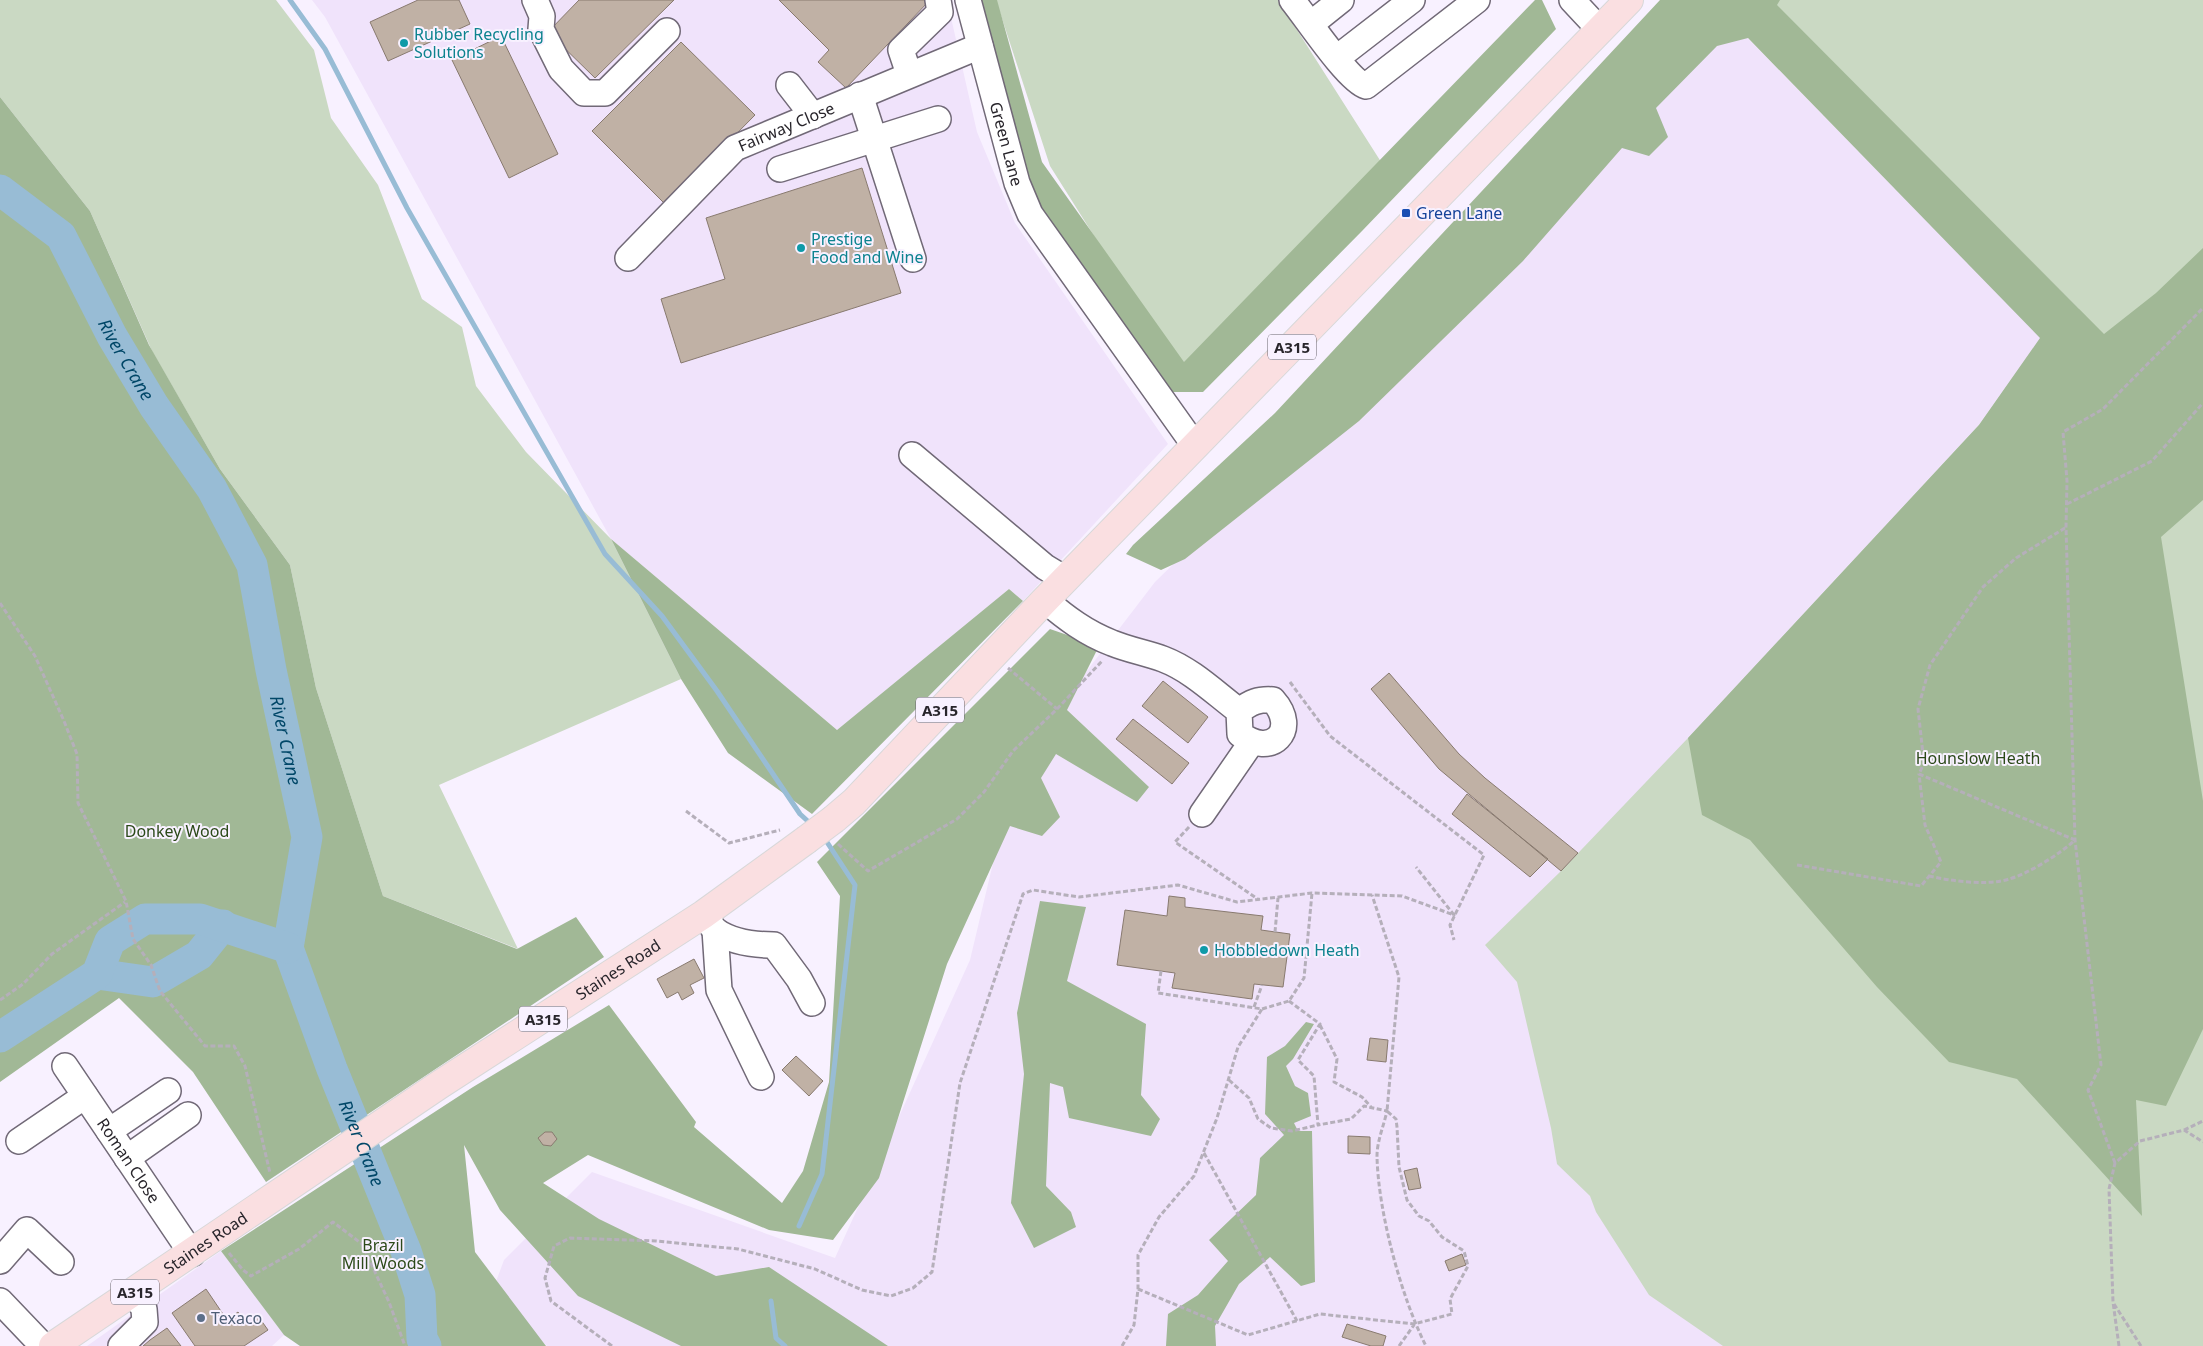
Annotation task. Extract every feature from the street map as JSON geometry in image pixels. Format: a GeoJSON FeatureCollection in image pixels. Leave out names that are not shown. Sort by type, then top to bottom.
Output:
{"type":"FeatureCollection","features":[{"type":"Feature","properties":{"kind":"main road","name":"A315"},"geometry":{"type":"LineString","coordinates":[[710,922],[814,831],[854,802],[1065,579],[1629,0]]}},
{"type":"Feature","properties":{"kind":"main road","name":"Staines Road"},"geometry":{"type":"LineString","coordinates":[[54,1346],[382,1124],[710,922]]}},
{"type":"Feature","properties":{"kind":"street"},"geometry":{"type":"LineString","coordinates":[[535,0],[542,16],[541,29],[562,69],[584,93],[605,93],[667,31]]}},
{"type":"Feature","properties":{"kind":"street"},"geometry":{"type":"LineString","coordinates":[[909,74],[902,50],[940,12],[938,0]]}},
{"type":"Feature","properties":{"kind":"street","name":"Green Lane"},"geometry":{"type":"LineString","coordinates":[[968,0],[1017,183],[1030,214],[1195,446]]}},
{"type":"Feature","properties":{"kind":"street"},"geometry":{"type":"LineString","coordinates":[[1292,0],[1337,58],[1360,84],[1366,86],[1477,0]]}},
{"type":"Feature","properties":{"kind":"street"},"geometry":{"type":"LineString","coordinates":[[1311,24],[1341,0]]}},
{"type":"Feature","properties":{"kind":"street"},"geometry":{"type":"LineString","coordinates":[[1337,58],[1412,0]]}},
{"type":"Feature","properties":{"kind":"street"},"geometry":{"type":"LineString","coordinates":[[1572,0],[1600,30]]}},
{"type":"Feature","properties":{"kind":"street","name":"Fairway Close"},"geometry":{"type":"LineString","coordinates":[[628,258],[735,148],[980,46]]}},
{"type":"Feature","properties":{"kind":"street"},"geometry":{"type":"LineString","coordinates":[[789,85],[813,116]]}},
{"type":"Feature","properties":{"kind":"street"},"geometry":{"type":"LineString","coordinates":[[860,95],[912,259]]}},
{"type":"Feature","properties":{"kind":"street"},"geometry":{"type":"LineString","coordinates":[[780,169],[938,119]]}},
{"type":"Feature","properties":{"kind":"street"},"geometry":{"type":"LineString","coordinates":[[912,455],[1045,567],[1065,579]]}},
{"type":"Feature","properties":{"kind":"street"},"geometry":{"type":"LineString","coordinates":[[1045,600],[1086,632],[1113,644],[1164,659],[1184,670],[1239,711]]}},
{"type":"Feature","properties":{"kind":"street"},"geometry":{"type":"LineString","coordinates":[[1262,699],[1273,700],[1282,710],[1285,719],[1283,729],[1277,740],[1264,745],[1251,743],[1240,734],[1239,711],[1251,702],[1262,699]]}},
{"type":"Feature","properties":{"kind":"street"},"geometry":{"type":"LineString","coordinates":[[1202,814],[1251,743]]}},
{"type":"Feature","properties":{"kind":"street"},"geometry":{"type":"LineString","coordinates":[[710,922],[756,945],[774,945],[799,978],[812,1003]]}},
{"type":"Feature","properties":{"kind":"street"},"geometry":{"type":"LineString","coordinates":[[710,922],[719,990],[761,1077]]}},
{"type":"Feature","properties":{"kind":"street","name":"Roman Close"},"geometry":{"type":"LineString","coordinates":[[65,1066],[192,1254]]}},
{"type":"Feature","properties":{"kind":"street"},"geometry":{"type":"LineString","coordinates":[[109,1131],[168,1091]]}},
{"type":"Feature","properties":{"kind":"street"},"geometry":{"type":"LineString","coordinates":[[19,1141],[85,1096]]}},
{"type":"Feature","properties":{"kind":"street"},"geometry":{"type":"LineString","coordinates":[[127,1158],[188,1115]]}},
{"type":"Feature","properties":{"kind":"street"},"geometry":{"type":"LineString","coordinates":[[0,1261],[27,1230],[61,1262]]}},
{"type":"Feature","properties":{"kind":"street"},"geometry":{"type":"LineString","coordinates":[[121,1346],[144,1322],[144,1309],[134,1292]]}},
{"type":"Feature","properties":{"kind":"street"},"geometry":{"type":"LineString","coordinates":[[0,1301],[43,1346]]}},
{"type":"Feature","properties":{"kind":"path"},"geometry":{"type":"LineString","coordinates":[[2118,1346],[2113,1302],[2109,1189],[2114,1163],[2088,1090],[2101,1065],[2075,840],[2066,528],[2067,480],[2063,432],[2103,410],[2203,308]]}},
{"type":"Feature","properties":{"kind":"path"},"geometry":{"type":"LineString","coordinates":[[2067,504],[2152,461],[2203,403]]}},
{"type":"Feature","properties":{"kind":"path"},"geometry":{"type":"LineString","coordinates":[[1796,865],[1921,886],[1941,862],[1925,825],[1918,774],[1924,763],[1918,708],[1930,665],[1982,587],[2016,558],[2066,528]]}},
{"type":"Feature","properties":{"kind":"path"},"geometry":{"type":"LineString","coordinates":[[0,603],[35,656],[50,687],[77,754],[78,803],[126,901],[126,913],[133,939],[152,965],[160,991],[205,1046],[234,1046],[245,1066],[272,1179]]}},
{"type":"Feature","properties":{"kind":"path"},"geometry":{"type":"LineString","coordinates":[[686,811],[729,843],[814,831],[868,871],[956,819],[984,792],[1013,751],[1057,709],[1105,658],[1113,644]]}},
{"type":"Feature","properties":{"kind":"path"},"geometry":{"type":"LineString","coordinates":[[993,654],[1057,709]]}},
{"type":"Feature","properties":{"kind":"path"},"geometry":{"type":"LineString","coordinates":[[1290,682],[1330,736],[1484,856],[1450,925],[1454,940]]}},
{"type":"Feature","properties":{"kind":"path"},"geometry":{"type":"LineString","coordinates":[[1918,774],[2075,840]]}},
{"type":"Feature","properties":{"kind":"path"},"geometry":{"type":"LineString","coordinates":[[1202,814],[1175,842],[1259,900]]}},
{"type":"Feature","properties":{"kind":"path"},"geometry":{"type":"LineString","coordinates":[[1929,876],[1956,882],[2009,880],[2060,853],[2075,840]]}},
{"type":"Feature","properties":{"kind":"path"},"geometry":{"type":"LineString","coordinates":[[1416,867],[1454,915]]}},
{"type":"Feature","properties":{"kind":"path"},"geometry":{"type":"LineString","coordinates":[[612,1346],[551,1301],[545,1278],[554,1246],[570,1238],[656,1241],[738,1249],[815,1269],[862,1290],[891,1296],[913,1288],[932,1272],[960,1083],[1023,894],[1033,890],[1079,897],[1178,885],[1237,902],[1312,893],[1402,896],[1454,915]]}},
{"type":"Feature","properties":{"kind":"path"},"geometry":{"type":"LineString","coordinates":[[1161,971],[1158,993],[1262,1009],[1289,1001],[1304,978],[1312,893]]}},
{"type":"Feature","properties":{"kind":"path"},"geometry":{"type":"LineString","coordinates":[[1372,895],[1398,977],[1387,1110],[1377,1154],[1383,1204],[1397,1267],[1414,1324],[1426,1346]]}},
{"type":"Feature","properties":{"kind":"path"},"geometry":{"type":"LineString","coordinates":[[1275,932],[1278,898]]}},
{"type":"Feature","properties":{"kind":"path"},"geometry":{"type":"LineString","coordinates":[[0,1000],[23,984],[52,954],[126,901]]}},
{"type":"Feature","properties":{"kind":"path"},"geometry":{"type":"LineString","coordinates":[[1254,1008],[1262,985]]}},
{"type":"Feature","properties":{"kind":"path"},"geometry":{"type":"LineString","coordinates":[[1289,1001],[1320,1024],[1337,1059],[1334,1082],[1362,1097],[1372,1108]]}},
{"type":"Feature","properties":{"kind":"path"},"geometry":{"type":"LineString","coordinates":[[1122,1346],[1134,1325],[1138,1289],[1138,1255],[1159,1216],[1194,1176],[1217,1118],[1238,1047],[1262,1009]]}},
{"type":"Feature","properties":{"kind":"path"},"geometry":{"type":"LineString","coordinates":[[1318,1125],[1314,1076],[1298,1060],[1320,1024]]}},
{"type":"Feature","properties":{"kind":"path"},"geometry":{"type":"LineString","coordinates":[[1138,1289],[1248,1336],[1320,1314],[1414,1324],[1452,1314],[1450,1299],[1468,1266],[1464,1251],[1442,1237],[1429,1221],[1419,1216],[1407,1200],[1399,1167],[1396,1119],[1387,1110],[1364,1106],[1351,1119],[1292,1131],[1271,1128],[1258,1119],[1249,1098],[1228,1080]]}},
{"type":"Feature","properties":{"kind":"path"},"geometry":{"type":"LineString","coordinates":[[2114,1163],[2140,1141],[2184,1130],[2203,1121]]}},
{"type":"Feature","properties":{"kind":"path"},"geometry":{"type":"LineString","coordinates":[[2184,1130],[2203,1142]]}},
{"type":"Feature","properties":{"kind":"path"},"geometry":{"type":"LineString","coordinates":[[1204,1152],[1297,1321]]}},
{"type":"Feature","properties":{"kind":"path"},"geometry":{"type":"LineString","coordinates":[[216,1237],[243,1270],[251,1276],[299,1249],[334,1222],[362,1244],[389,1302],[405,1346]]}},
{"type":"Feature","properties":{"kind":"path"},"geometry":{"type":"LineString","coordinates":[[2113,1302],[2141,1346]]}},
{"type":"Feature","properties":{"kind":"path"},"geometry":{"type":"LineString","coordinates":[[1399,1346],[1414,1324]]}},
{"type":"Feature","properties":{"kind":"shaded area"},"geometry":{"type":"Polygon","coordinates":[[[312,0],[947,0],[977,132],[1015,223],[1168,444],[1023,601],[1009,589],[837,730],[611,539],[325,17],[312,0]]]}},
{"type":"Feature","properties":{"kind":"shaded area"},"geometry":{"type":"Polygon","coordinates":[[[1729,19],[2041,338],[1979,425],[2070,1346],[547,1346],[491,1295],[504,1260],[592,1172],[835,1258],[970,960],[1017,762],[1155,582],[1729,19]]]}},
{"type":"Feature","properties":{"kind":"shaded area"},"geometry":{"type":"Polygon","coordinates":[[[221,1251],[284,1335],[272,1346],[87,1346],[221,1251]]]}},
{"type":"Feature","properties":{"kind":"green space"},"geometry":{"type":"Polygon","coordinates":[[[0,0],[276,0],[314,50],[331,118],[378,185],[422,299],[462,327],[476,386],[526,452],[611,539],[681,679],[439,785],[518,949],[383,896],[316,688],[290,565],[220,469],[152,351],[90,211],[0,97],[0,0]]]}},
{"type":"Feature","properties":{"kind":"green space"},"geometry":{"type":"Polygon","coordinates":[[[976,0],[997,0],[1042,162],[1184,362],[1535,0],[1542,0],[1556,29],[1362,231],[1203,392],[1169,392],[1042,209],[1018,163],[976,0]]]}},
{"type":"Feature","properties":{"kind":"green space"},"geometry":{"type":"Polygon","coordinates":[[[996,0],[1278,0],[1390,176],[1183,377],[1050,166],[996,0]]]}},
{"type":"Feature","properties":{"kind":"green space","name":"Hounslow Heath"},"geometry":{"type":"Polygon","coordinates":[[[1660,0],[1780,0],[1777,5],[2104,334],[2156,293],[2203,248],[2203,500],[2161,537],[2203,801],[2203,1029],[2166,1106],[2136,1100],[2142,1216],[2017,1079],[1949,1062],[1877,987],[1750,840],[1702,815],[1688,738],[1979,425],[2040,338],[1748,38],[1717,46],[1656,108],[1668,137],[1649,156],[1622,148],[1523,261],[1359,421],[1185,559],[1161,570],[1126,554],[1133,545],[1275,413],[1660,0]]]}},
{"type":"Feature","properties":{"kind":"green space","name":"Hounslow Heath"},"geometry":{"type":"Polygon","coordinates":[[[1771,0],[2203,0],[2203,1346],[1723,1346],[1649,1295],[1596,1212],[1590,1196],[1557,1164],[1551,1128],[1517,982],[1485,945],[1561,871],[1688,738],[1979,425],[2041,338],[2079,309],[1771,0]]]}},
{"type":"Feature","properties":{"kind":"green space","name":"Donkey Wood"},"geometry":{"type":"Polygon","coordinates":[[[0,97],[90,211],[149,345],[220,469],[290,565],[316,688],[383,896],[517,949],[576,917],[604,957],[266,1182],[193,1072],[119,998],[0,1082],[0,97]]]}},
{"type":"Feature","properties":{"kind":"green space"},"geometry":{"type":"Polygon","coordinates":[[[611,539],[837,730],[1009,589],[1023,601],[812,814],[728,753],[681,679],[611,539]]]}},
{"type":"Feature","properties":{"kind":"green space","name":"Brazil Mill Woods"},"geometry":{"type":"Polygon","coordinates":[[[1050,629],[1099,646],[1067,710],[1149,787],[1137,802],[1056,754],[1041,778],[1060,817],[1042,836],[1010,826],[947,964],[879,1178],[833,1240],[769,1230],[588,1155],[543,1183],[599,1219],[716,1276],[769,1267],[888,1346],[681,1346],[578,1296],[500,1210],[464,1145],[475,1252],[546,1346],[300,1346],[284,1335],[221,1251],[473,1087],[609,1005],[696,1122],[694,1127],[782,1203],[803,1171],[829,1082],[840,896],[817,862],[1050,629]]]}},
{"type":"Feature","properties":{"kind":"green space"},"geometry":{"type":"Polygon","coordinates":[[[1040,901],[1086,907],[1067,981],[1146,1024],[1141,1095],[1160,1119],[1151,1136],[1069,1118],[1063,1087],[1050,1083],[1046,1186],[1071,1212],[1076,1227],[1034,1248],[1011,1203],[1024,1074],[1017,1013],[1040,901]]]}},
{"type":"Feature","properties":{"kind":"green space"},"geometry":{"type":"Polygon","coordinates":[[[1306,1022],[1314,1024],[1293,1059],[1286,1066],[1295,1086],[1308,1093],[1311,1116],[1294,1123],[1298,1131],[1312,1131],[1315,1282],[1301,1286],[1270,1257],[1239,1284],[1215,1326],[1216,1346],[1166,1346],[1168,1314],[1198,1295],[1228,1261],[1209,1240],[1256,1195],[1260,1158],[1284,1135],[1265,1114],[1267,1057],[1285,1046],[1306,1022]]]}},
{"type":"Feature","properties":{"kind":"building","name":"Rubber Recycling Solutions"},"geometry":{"type":"Polygon","coordinates":[[[418,0],[459,0],[470,24],[388,61],[370,22],[418,0]]]}},
{"type":"Feature","properties":{"kind":"building"},"geometry":{"type":"Polygon","coordinates":[[[579,0],[674,0],[595,78],[548,32],[579,0]]]}},
{"type":"Feature","properties":{"kind":"building"},"geometry":{"type":"Polygon","coordinates":[[[779,0],[930,0],[846,88],[818,62],[829,50],[779,0]]]}},
{"type":"Feature","properties":{"kind":"building"},"geometry":{"type":"Polygon","coordinates":[[[501,36],[558,154],[509,178],[452,60],[501,36]]]}},
{"type":"Feature","properties":{"kind":"building"},"geometry":{"type":"Polygon","coordinates":[[[681,42],[755,115],[666,205],[592,131],[681,42]]]}},
{"type":"Feature","properties":{"kind":"building","name":"Prestige Food and Wine"},"geometry":{"type":"Polygon","coordinates":[[[862,168],[901,293],[681,363],[661,299],[725,279],[706,218],[862,168]]]}},
{"type":"Feature","properties":{"kind":"building"},"geometry":{"type":"Polygon","coordinates":[[[1389,673],[1459,754],[1485,778],[1578,853],[1561,871],[1439,769],[1371,689],[1389,673]]]}},
{"type":"Feature","properties":{"kind":"building"},"geometry":{"type":"Polygon","coordinates":[[[1163,681],[1208,717],[1188,743],[1142,706],[1163,681]]]}},
{"type":"Feature","properties":{"kind":"building"},"geometry":{"type":"Polygon","coordinates":[[[1133,719],[1189,763],[1172,784],[1116,739],[1133,719]]]}},
{"type":"Feature","properties":{"kind":"building"},"geometry":{"type":"Polygon","coordinates":[[[1467,794],[1548,859],[1530,877],[1452,814],[1467,794]]]}},
{"type":"Feature","properties":{"kind":"building","name":"Hobbledown Heath"},"geometry":{"type":"Polygon","coordinates":[[[1169,896],[1185,898],[1185,907],[1263,916],[1261,930],[1290,934],[1283,987],[1254,984],[1252,999],[1172,988],[1175,973],[1117,965],[1125,910],[1167,916],[1169,896]]]}},
{"type":"Feature","properties":{"kind":"building"},"geometry":{"type":"Polygon","coordinates":[[[694,959],[704,978],[690,985],[694,993],[682,1000],[678,992],[667,998],[657,979],[694,959]]]}},
{"type":"Feature","properties":{"kind":"building"},"geometry":{"type":"Polygon","coordinates":[[[1370,1038],[1388,1040],[1386,1062],[1367,1060],[1370,1038]]]}},
{"type":"Feature","properties":{"kind":"building"},"geometry":{"type":"Polygon","coordinates":[[[796,1056],[823,1081],[809,1096],[782,1070],[796,1056]]]}},
{"type":"Feature","properties":{"kind":"building"},"geometry":{"type":"Polygon","coordinates":[[[545,1132],[552,1132],[557,1139],[551,1146],[543,1145],[538,1138],[545,1132]]]}},
{"type":"Feature","properties":{"kind":"building"},"geometry":{"type":"Polygon","coordinates":[[[1348,1136],[1370,1137],[1370,1154],[1348,1153],[1348,1136]]]}},
{"type":"Feature","properties":{"kind":"building"},"geometry":{"type":"Polygon","coordinates":[[[1417,1168],[1421,1188],[1409,1190],[1404,1171],[1417,1168]]]}},
{"type":"Feature","properties":{"kind":"building"},"geometry":{"type":"Polygon","coordinates":[[[1462,1254],[1466,1265],[1449,1271],[1445,1261],[1462,1254]]]}},
{"type":"Feature","properties":{"kind":"building","name":"Texaco"},"geometry":{"type":"Polygon","coordinates":[[[206,1289],[227,1320],[238,1312],[247,1325],[258,1316],[268,1330],[244,1346],[195,1346],[172,1313],[206,1289]]]}},
{"type":"Feature","properties":{"kind":"building"},"geometry":{"type":"Polygon","coordinates":[[[1347,1324],[1386,1336],[1383,1346],[1371,1346],[1342,1337],[1347,1324]]]}},
{"type":"Feature","properties":{"kind":"building"},"geometry":{"type":"Polygon","coordinates":[[[167,1328],[181,1346],[143,1346],[150,1340],[167,1328]]]}},
{"type":"Feature","properties":{"kind":"waterway"},"geometry":{"type":"LineString","coordinates":[[290,0],[325,49],[407,208],[605,554],[662,616],[717,691],[800,814],[812,825]]}},
{"type":"Feature","properties":{"kind":"waterway","name":"River Crane"},"geometry":{"type":"LineString","coordinates":[[0,190],[61,236],[112,336],[154,406],[212,489],[252,565],[271,670],[307,837],[288,948],[332,1069],[406,1251],[420,1295],[422,1339],[426,1346]]}},
{"type":"Feature","properties":{"kind":"waterway"},"geometry":{"type":"LineString","coordinates":[[799,1226],[822,1174],[855,885],[823,836]]}},
{"type":"Feature","properties":{"kind":"waterway"},"geometry":{"type":"LineString","coordinates":[[0,1037],[97,974],[110,941],[145,919],[200,919],[288,948]]}},
{"type":"Feature","properties":{"kind":"waterway"},"geometry":{"type":"LineString","coordinates":[[97,974],[153,982],[199,955],[223,925]]}},
{"type":"Feature","properties":{"kind":"waterway"},"geometry":{"type":"LineString","coordinates":[[771,1301],[776,1338],[785,1346]]}},
{"type":"Feature","properties":{"kind":"place","name":"Rubber Recycling Solutions"},"geometry":{"type":"Point","coordinates":[404,43]}},
{"type":"Feature","properties":{"kind":"place","name":"Green Lane"},"geometry":{"type":"Point","coordinates":[1406,213]}},
{"type":"Feature","properties":{"kind":"place","name":"Prestige Food and Wine"},"geometry":{"type":"Point","coordinates":[801,248]}},
{"type":"Feature","properties":{"kind":"place","name":"Hobbledown Heath"},"geometry":{"type":"Point","coordinates":[1204,950]}},
{"type":"Feature","properties":{"kind":"place","name":"Texaco"},"geometry":{"type":"Point","coordinates":[201,1318]}}]}
